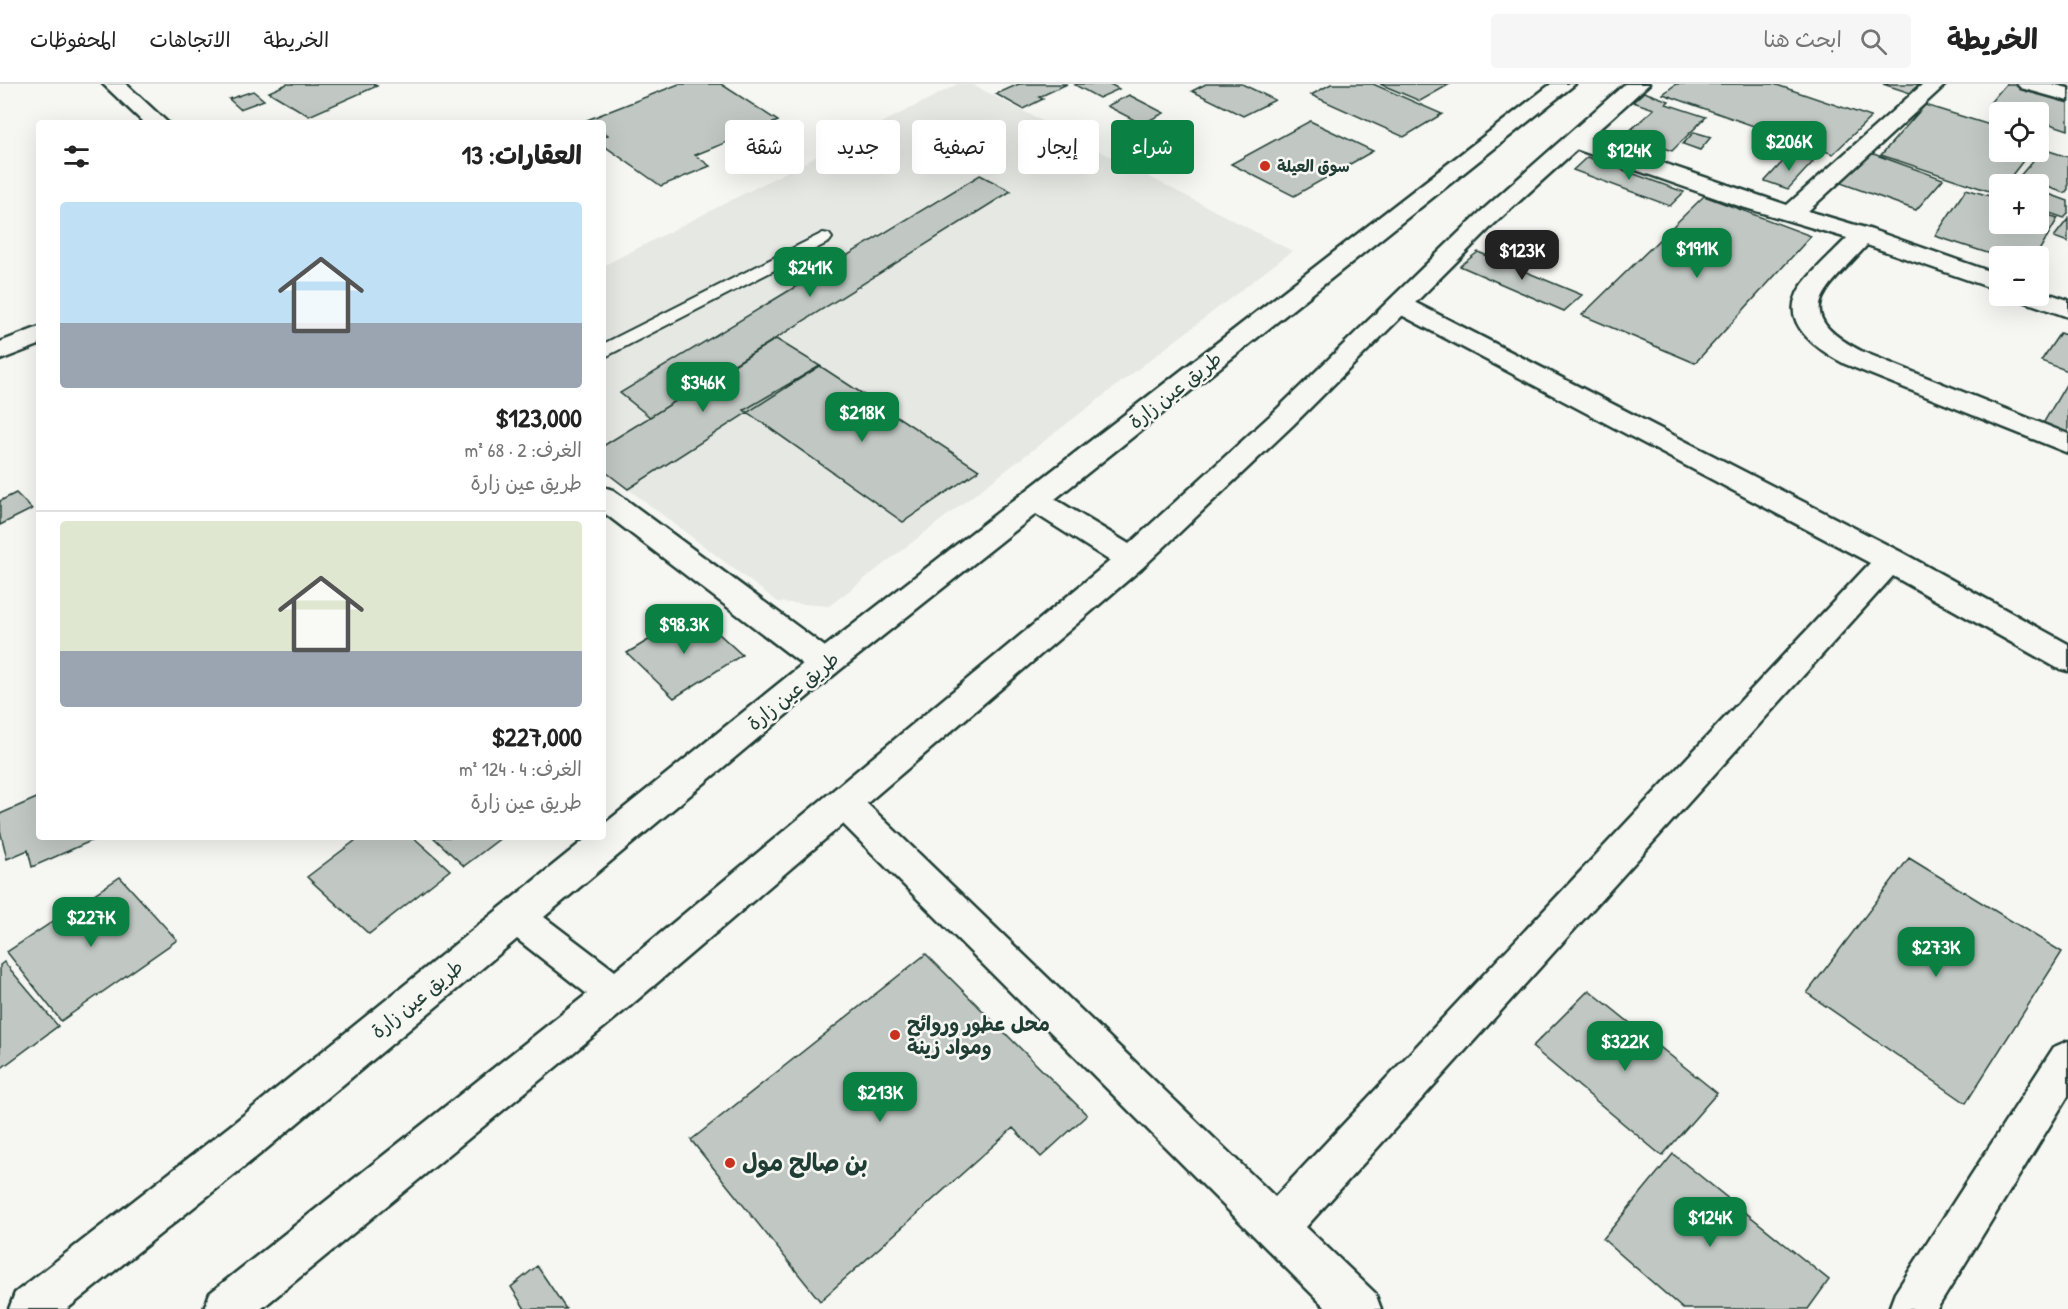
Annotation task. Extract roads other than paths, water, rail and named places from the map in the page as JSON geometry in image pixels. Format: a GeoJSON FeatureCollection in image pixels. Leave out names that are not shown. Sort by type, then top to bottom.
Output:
{"type":"FeatureCollection","features":[{"type":"Feature","properties":{"kind":"street"},"geometry":{"type":"LineString","coordinates":[[114,84],[154,120]]}},
{"type":"Feature","properties":{"kind":"street","name":"طريق عين زارة"},"geometry":{"type":"LineString","coordinates":[[31,1309],[250,1136],[825,664],[1564,84]]}},
{"type":"Feature","properties":{"kind":"street"},"geometry":{"type":"LineString","coordinates":[[226,1309],[616,994],[1131,560],[1401,305],[1485,220],[1638,84]]}},
{"type":"Feature","properties":{"kind":"street"},"geometry":{"type":"LineString","coordinates":[[1791,214],[1935,84]]}},
{"type":"Feature","properties":{"kind":"street"},"geometry":{"type":"LineString","coordinates":[[2028,84],[2068,95]]}},
{"type":"Feature","properties":{"kind":"street"},"geometry":{"type":"LineString","coordinates":[[1575,141],[1747,201],[1863,235],[1989,280]]}},
{"type":"Feature","properties":{"kind":"street"},"geometry":{"type":"LineString","coordinates":[[1863,235],[1809,294],[1804,311],[1815,331],[1825,341],[1854,358],[2068,444]]}},
{"type":"Feature","properties":{"kind":"street"},"geometry":{"type":"LineString","coordinates":[[2049,302],[2068,309]]}},
{"type":"Feature","properties":{"kind":"street"},"geometry":{"type":"LineString","coordinates":[[1401,305],[1890,560],[2068,659]]}},
{"type":"Feature","properties":{"kind":"street"},"geometry":{"type":"LineString","coordinates":[[0,352],[36,336]]}},
{"type":"Feature","properties":{"kind":"street"},"geometry":{"type":"LineString","coordinates":[[606,499],[825,664]]}},
{"type":"Feature","properties":{"kind":"street"},"geometry":{"type":"LineString","coordinates":[[1036,500],[1131,560]]}},
{"type":"Feature","properties":{"kind":"street"},"geometry":{"type":"LineString","coordinates":[[1276,1228],[1890,560]]}},
{"type":"Feature","properties":{"kind":"street"},"geometry":{"type":"LineString","coordinates":[[844,803],[1359,1309]]}},
{"type":"Feature","properties":{"kind":"street"},"geometry":{"type":"LineString","coordinates":[[516,917],[616,994]]}},
{"type":"Feature","properties":{"kind":"street"},"geometry":{"type":"LineString","coordinates":[[1911,1309],[2068,1060]]}},
{"type":"Feature","properties":{"kind":"lane"},"geometry":{"type":"LineString","coordinates":[[606,350],[823,238]]}},
{"type":"Feature","properties":{"kind":"place","name":"سوق العيلة"},"geometry":{"type":"Point","coordinates":[1265,166]}},
{"type":"Feature","properties":{"kind":"place","name":"محل عطور وروائح ومواد زينة"},"geometry":{"type":"Point","coordinates":[895,1035]}},
{"type":"Feature","properties":{"kind":"place","name":"بن صالح مول"},"geometry":{"type":"Point","coordinates":[730,1163]}}]}
